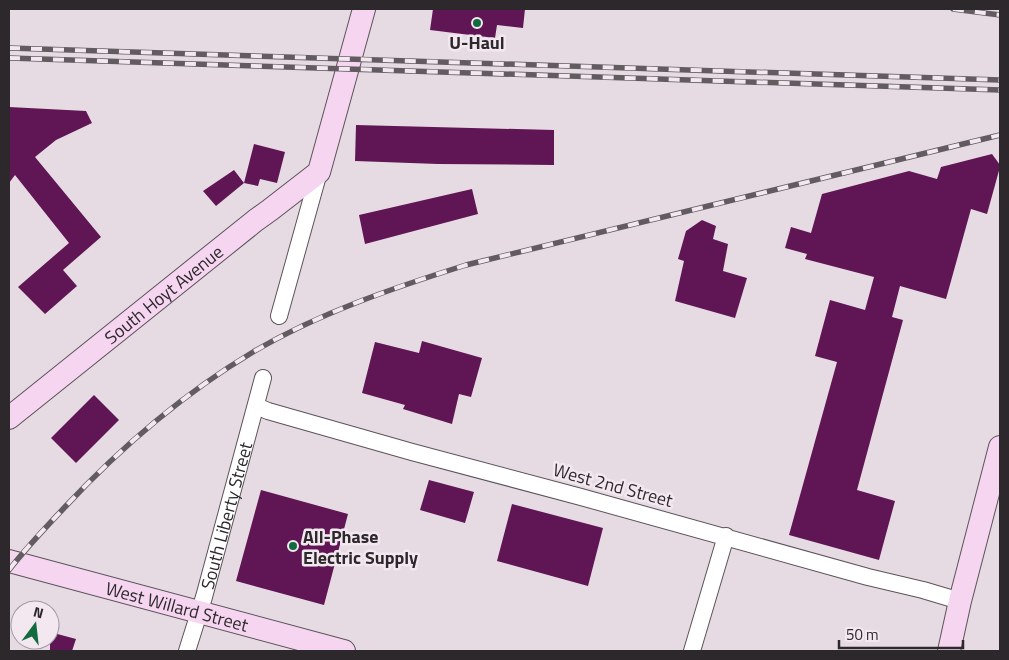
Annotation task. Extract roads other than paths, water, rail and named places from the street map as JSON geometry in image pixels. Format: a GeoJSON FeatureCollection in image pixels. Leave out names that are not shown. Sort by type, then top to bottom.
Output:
{"type":"FeatureCollection","features":[{"type":"Feature","properties":{"kind":"main road"},"geometry":{"type":"LineString","coordinates":[[319,172],[364,9]]}},
{"type":"Feature","properties":{"kind":"main road","name":"South Hoyt Avenue"},"geometry":{"type":"LineString","coordinates":[[9,418],[256,220],[319,172]]}},
{"type":"Feature","properties":{"kind":"main road"},"geometry":{"type":"LineString","coordinates":[[949,651],[960,601],[994,499],[1000,447]]}},
{"type":"Feature","properties":{"kind":"main road","name":"West Willard Street"},"geometry":{"type":"LineString","coordinates":[[9,561],[344,651]]}},
{"type":"Feature","properties":{"kind":"street"},"geometry":{"type":"LineString","coordinates":[[279,316],[319,172]]}},
{"type":"Feature","properties":{"kind":"street","name":"South Liberty Street"},"geometry":{"type":"LineString","coordinates":[[187,651],[204,597],[263,378]]}},
{"type":"Feature","properties":{"kind":"street","name":"West 2nd Street"},"geometry":{"type":"LineString","coordinates":[[256,406],[404,450],[960,601]]}},
{"type":"Feature","properties":{"kind":"street"},"geometry":{"type":"LineString","coordinates":[[692,651],[726,536]]}},
{"type":"Feature","properties":{"kind":"railway"},"geometry":{"type":"LineString","coordinates":[[953,9],[1000,15]]}},
{"type":"Feature","properties":{"kind":"railway"},"geometry":{"type":"LineString","coordinates":[[9,48],[1000,80]]}},
{"type":"Feature","properties":{"kind":"railway"},"geometry":{"type":"LineString","coordinates":[[9,58],[1000,90]]}},
{"type":"Feature","properties":{"kind":"railway"},"geometry":{"type":"LineString","coordinates":[[9,570],[85,486],[153,423],[227,368],[278,338],[330,313],[384,292],[466,265],[1000,135]]}},
{"type":"Feature","properties":{"kind":"place","name":"U-Haul"},"geometry":{"type":"Point","coordinates":[477,23]}},
{"type":"Feature","properties":{"kind":"place","name":"All-Phase Electric Supply"},"geometry":{"type":"Point","coordinates":[293,546]}}]}
